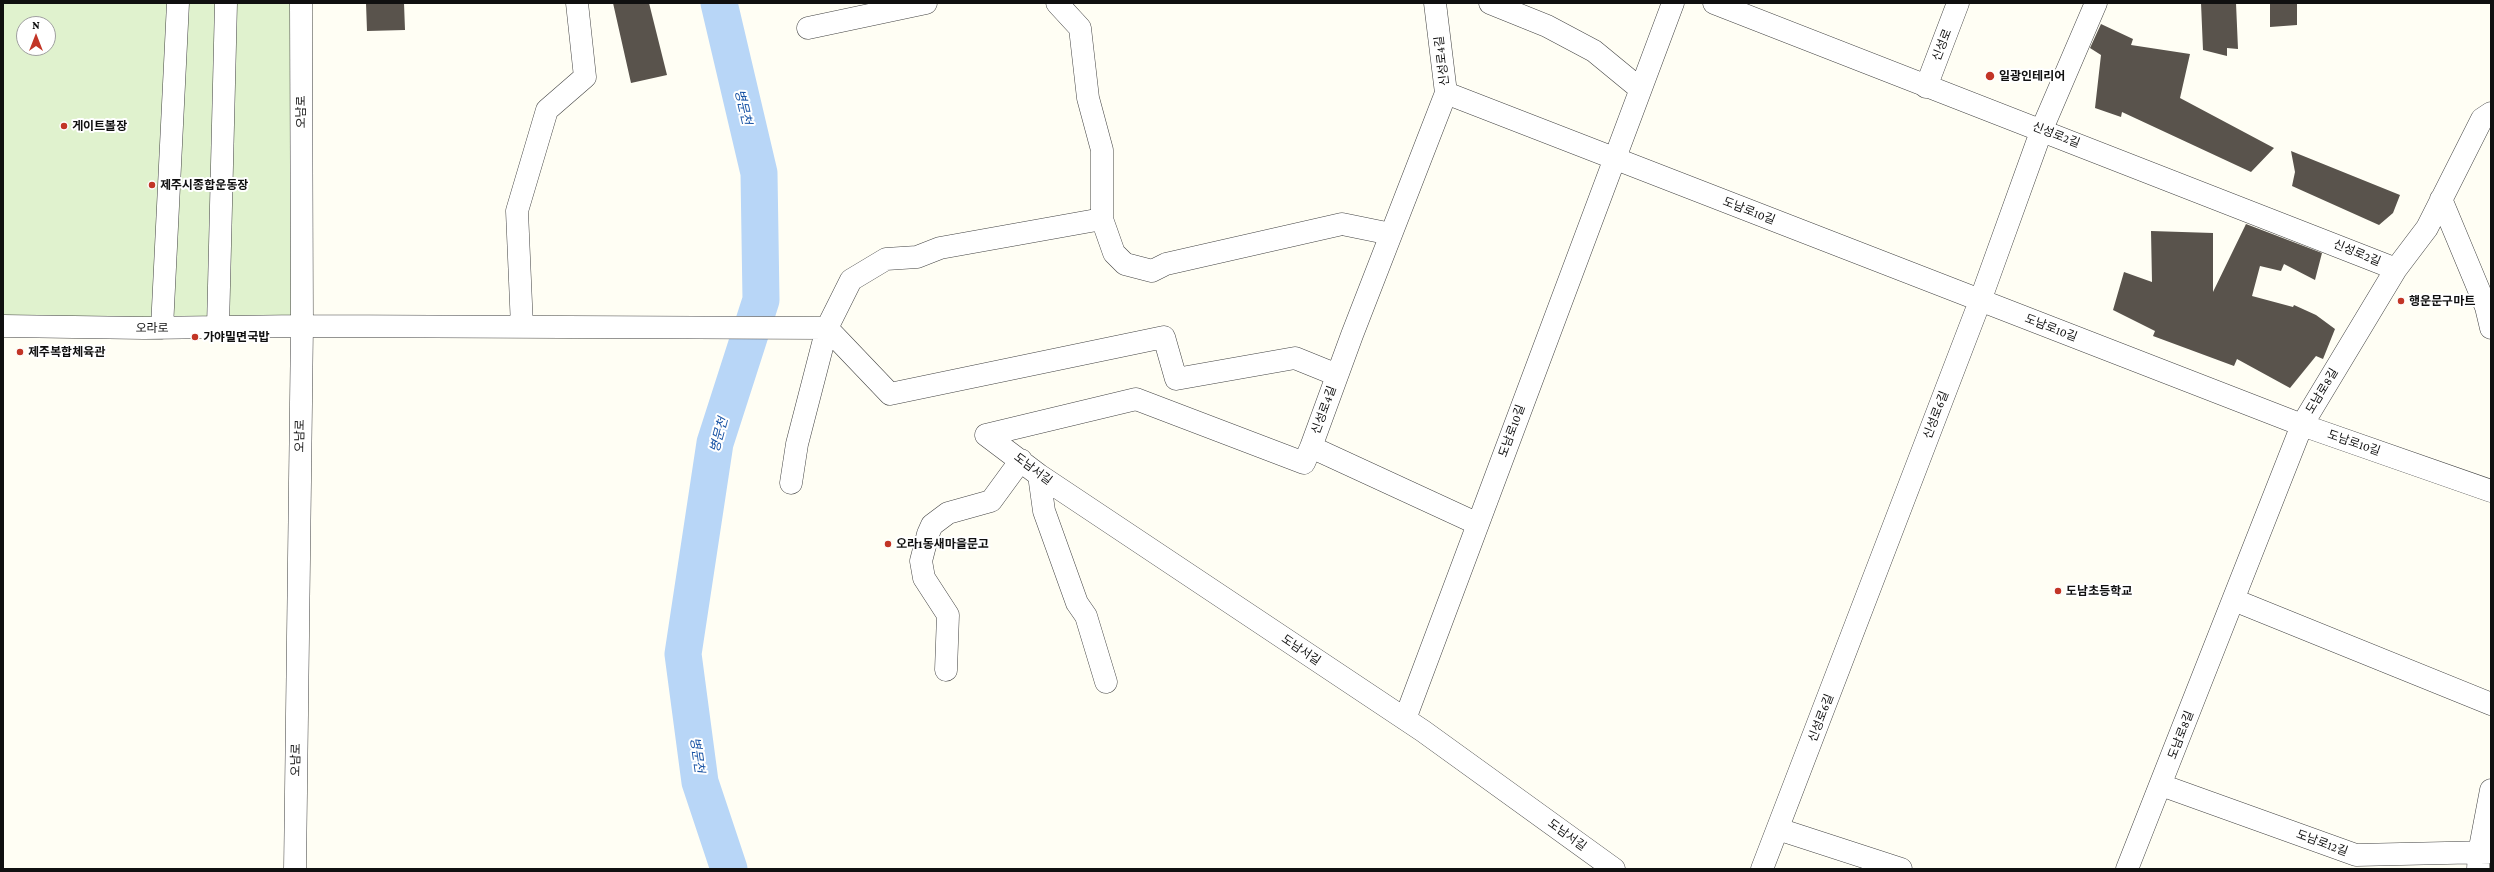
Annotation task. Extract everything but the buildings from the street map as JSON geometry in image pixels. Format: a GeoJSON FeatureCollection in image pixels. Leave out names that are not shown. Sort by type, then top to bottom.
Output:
{"type":"FeatureCollection","features":[{"type":"Feature","properties":{"kind":"street"},"geometry":{"type":"LineString","coordinates":[[162,328],[178,3]]}},
{"type":"Feature","properties":{"kind":"street"},"geometry":{"type":"LineString","coordinates":[[218,327],[226,3]]}},
{"type":"Feature","properties":{"kind":"street","name":"오남로"},"geometry":{"type":"LineString","coordinates":[[295,869],[302,326],[301,3]]}},
{"type":"Feature","properties":{"kind":"street"},"geometry":{"type":"LineString","coordinates":[[522,327],[517,211],[546,110],[585,77],[577,3]]}},
{"type":"Feature","properties":{"kind":"street"},"geometry":{"type":"LineString","coordinates":[[808,28],[926,3]]}},
{"type":"Feature","properties":{"kind":"street"},"geometry":{"type":"LineString","coordinates":[[1057,3],[1080,28],[1088,98],[1102,150],[1102,219],[1114,253],[1125,264],[1152,271],[1166,264],[1342,224],[1391,234]]}},
{"type":"Feature","properties":{"kind":"street","name":"신성로4길"},"geometry":{"type":"LineString","coordinates":[[1435,3],[1446,93],[1337,375],[1311,447],[1478,524]]}},
{"type":"Feature","properties":{"kind":"street"},"geometry":{"type":"LineString","coordinates":[[1490,3],[1547,26],[1594,51],[1639,88]]}},
{"type":"Feature","properties":{"kind":"street","name":"도남로10길"},"geometry":{"type":"LineString","coordinates":[[1478,524],[1639,88],[1672,3]]}},
{"type":"Feature","properties":{"kind":"street","name":"신성로2길"},"geometry":{"type":"LineString","coordinates":[[1714,3],[1926,87],[2042,129],[2396,269]]}},
{"type":"Feature","properties":{"kind":"street","name":"신성로"},"geometry":{"type":"LineString","coordinates":[[1926,87],[1958,3]]}},
{"type":"Feature","properties":{"kind":"street","name":"신성로6길"},"geometry":{"type":"LineString","coordinates":[[1762,869],[1980,301],[2042,129],[2096,3]]}},
{"type":"Feature","properties":{"kind":"street","name":"도남로10길"},"geometry":{"type":"LineString","coordinates":[[1446,93],[2302,425],[2491,492]]}},
{"type":"Feature","properties":{"kind":"street","name":"도남로8길"},"geometry":{"type":"LineString","coordinates":[[2127,869],[2302,425],[2396,269],[2427,228],[2482,119],[2491,113]]}},
{"type":"Feature","properties":{"kind":"street"},"geometry":{"type":"LineString","coordinates":[[2441,199],[2486,307],[2491,328]]}},
{"type":"Feature","properties":{"kind":"street"},"geometry":{"type":"LineString","coordinates":[[791,483],[797,444],[827,328],[851,280],[886,259],[917,257],[940,248],[1102,219]]}},
{"type":"Feature","properties":{"kind":"street","name":"오라로"},"geometry":{"type":"LineString","coordinates":[[3,326],[162,328],[302,326],[827,328]]}},
{"type":"Feature","properties":{"kind":"street"},"geometry":{"type":"LineString","coordinates":[[827,328],[890,394],[1164,337],[1176,379],[1295,358],[1337,375]]}},
{"type":"Feature","properties":{"kind":"street","name":"도남서길"},"geometry":{"type":"LineString","coordinates":[[1311,447],[1304,463],[1136,399],[986,435],[1039,475],[1405,719],[1614,869]]}},
{"type":"Feature","properties":{"kind":"street"},"geometry":{"type":"LineString","coordinates":[[946,670],[948,615],[924,578],[921,561],[928,534],[932,525],[948,513],[992,501],[1021,460]]}},
{"type":"Feature","properties":{"kind":"street"},"geometry":{"type":"LineString","coordinates":[[1039,475],[1044,511],[1077,603],[1086,616],[1106,682]]}},
{"type":"Feature","properties":{"kind":"street"},"geometry":{"type":"LineString","coordinates":[[1405,719],[1478,524]]}},
{"type":"Feature","properties":{"kind":"street"},"geometry":{"type":"LineString","coordinates":[[2234,600],[2491,704]]}},
{"type":"Feature","properties":{"kind":"street","name":"도남로12길"},"geometry":{"type":"LineString","coordinates":[[2161,785],[2356,855],[2483,858]]}},
{"type":"Feature","properties":{"kind":"street"},"geometry":{"type":"LineString","coordinates":[[2483,858],[2491,790]]}},
{"type":"Feature","properties":{"kind":"street"},"geometry":{"type":"LineString","coordinates":[[1778,829],[1901,869]]}},
{"type":"Feature","properties":{"kind":"green space","name":"제주시종합운동장"},"geometry":{"type":"Polygon","coordinates":[[[3,3],[301,3],[302,326],[3,321],[3,3]]]}},
{"type":"Feature","properties":{"kind":"waterway","name":"병문천"},"geometry":{"type":"LineString","coordinates":[[719,3],[759,173],[761,300],[715,443],[683,654],[700,782],[729,869]]}},
{"type":"Feature","properties":{"kind":"place","name":"일광인테리어"},"geometry":{"type":"Point","coordinates":[1990,76]}},
{"type":"Feature","properties":{"kind":"place","name":"게이트볼장"},"geometry":{"type":"Point","coordinates":[64,126]}},
{"type":"Feature","properties":{"kind":"place","name":"제주시종합운동장"},"geometry":{"type":"Point","coordinates":[152,185]}},
{"type":"Feature","properties":{"kind":"place","name":"행운문구마트"},"geometry":{"type":"Point","coordinates":[2401,301]}},
{"type":"Feature","properties":{"kind":"place","name":"가야밀면국밥"},"geometry":{"type":"Point","coordinates":[195,337]}},
{"type":"Feature","properties":{"kind":"place","name":"제주복합체육관"},"geometry":{"type":"Point","coordinates":[20,352]}},
{"type":"Feature","properties":{"kind":"place","name":"오라1동새마을문고"},"geometry":{"type":"Point","coordinates":[888,544]}},
{"type":"Feature","properties":{"kind":"place","name":"도남초등학교"},"geometry":{"type":"Point","coordinates":[2058,591]}}]}
